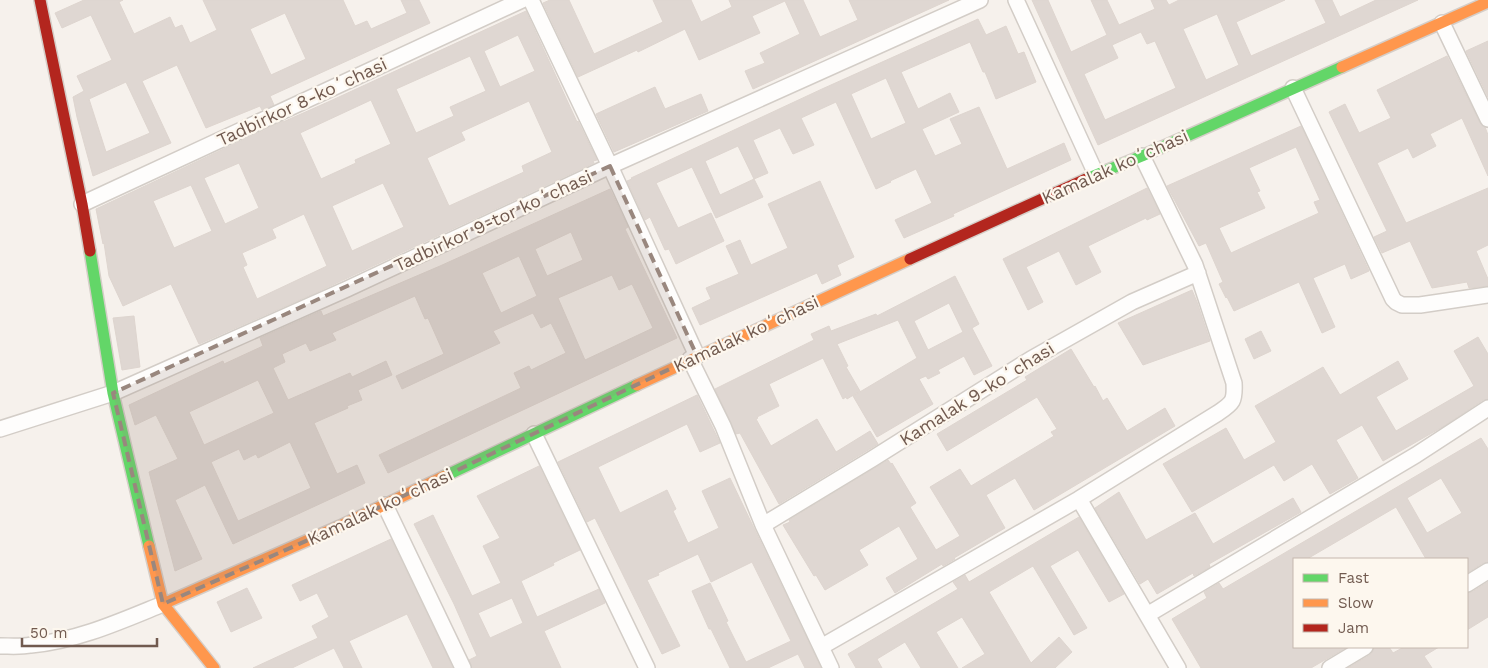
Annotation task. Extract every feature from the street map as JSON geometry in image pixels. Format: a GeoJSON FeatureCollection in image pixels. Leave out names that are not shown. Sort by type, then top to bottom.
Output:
{"type":"FeatureCollection","features":[{"type":"Feature","properties":{"kind":"street","name":"Tadbirkor 8-koʻchasi"},"geometry":{"type":"LineString","coordinates":[[82,204],[522,0]]}},
{"type":"Feature","properties":{"kind":"street"},"geometry":{"type":"LineString","coordinates":[[531,0],[610,166],[694,357],[763,525],[831,668]]}},
{"type":"Feature","properties":{"kind":"street","name":"Tadbirkor 9-tor koʻchasi"},"geometry":{"type":"LineString","coordinates":[[0,429],[113,393],[347,289],[610,166],[980,0]]}},
{"type":"Feature","properties":{"kind":"street"},"geometry":{"type":"LineString","coordinates":[[1016,0],[1096,174]]}},
{"type":"Feature","properties":{"kind":"street"},"geometry":{"type":"LineString","coordinates":[[44,2],[82,204],[113,393],[163,604],[214,668]]}},
{"type":"Feature","properties":{"kind":"street","name":"Kamalak koʻchasi"},"geometry":{"type":"LineString","coordinates":[[0,646],[31,646],[67,639],[99,629],[163,604],[340,526],[694,357],[1096,174],[1142,156],[1488,2]]}},
{"type":"Feature","properties":{"kind":"street"},"geometry":{"type":"LineString","coordinates":[[1442,23],[1488,118]]}},
{"type":"Feature","properties":{"kind":"street"},"geometry":{"type":"LineString","coordinates":[[1294,88],[1393,299],[1402,306],[1420,306],[1488,294]]}},
{"type":"Feature","properties":{"kind":"street"},"geometry":{"type":"LineString","coordinates":[[821,647],[1079,499],[1231,404],[1234,399],[1234,383],[1195,264],[1142,156]]}},
{"type":"Feature","properties":{"kind":"street","name":"Kamalak 9-koʻchasi"},"geometry":{"type":"LineString","coordinates":[[763,525],[1032,359],[1132,302],[1198,274]]}},
{"type":"Feature","properties":{"kind":"street"},"geometry":{"type":"LineString","coordinates":[[1147,615],[1416,455],[1488,408]]}},
{"type":"Feature","properties":{"kind":"street"},"geometry":{"type":"LineString","coordinates":[[534,434],[646,668]]}},
{"type":"Feature","properties":{"kind":"street"},"geometry":{"type":"LineString","coordinates":[[1079,499],[1178,668]]}},
{"type":"Feature","properties":{"kind":"street"},"geometry":{"type":"LineString","coordinates":[[385,505],[463,668]]}},
{"type":"Feature","properties":{"kind":"street"},"geometry":{"type":"LineString","coordinates":[[1468,583],[1488,571]]}},
{"type":"Feature","properties":{"kind":"street"},"geometry":{"type":"LineString","coordinates":[[1330,668],[1363,648]]}},
{"type":"Feature","properties":{"kind":"highlighted area"},"geometry":{"type":"Polygon","coordinates":[[[610,166],[697,356],[340,526],[163,604],[113,393],[610,166]]]}},
{"type":"Feature","properties":{"kind":"building"},"geometry":{"type":"Polygon","coordinates":[[[84,0],[123,0],[119,2],[134,34],[170,17],[175,28],[182,25],[190,43],[217,30],[203,0],[343,0],[355,26],[367,21],[371,29],[407,13],[401,0],[419,0],[430,23],[270,96],[274,105],[262,110],[260,106],[206,128],[177,65],[142,81],[171,143],[93,176],[73,97],[84,91],[77,76],[112,60],[91,15],[62,28],[55,13],[84,0]],[[285,13],[250,29],[271,75],[306,59],[285,13]],[[126,82],[89,99],[106,152],[150,133],[126,82]]]}},
{"type":"Feature","properties":{"kind":"building"},"geometry":{"type":"Polygon","coordinates":[[[550,0],[569,0],[594,54],[663,22],[653,0],[691,0],[701,22],[732,7],[729,0],[803,0],[820,37],[858,20],[849,0],[949,0],[753,89],[745,71],[765,63],[760,53],[800,34],[785,1],[752,16],[760,33],[699,60],[685,29],[638,52],[637,50],[578,77],[543,3],[550,0]]]}},
{"type":"Feature","properties":{"kind":"building"},"geometry":{"type":"Polygon","coordinates":[[[1032,0],[1048,0],[1071,52],[1107,35],[1091,0],[1107,0],[1119,25],[1155,9],[1151,0],[1166,0],[1169,5],[1179,0],[1285,0],[1236,22],[1251,56],[1326,23],[1315,0],[1332,0],[1340,17],[1376,0],[1418,0],[1098,145],[1032,0]],[[1217,14],[1183,29],[1206,80],[1239,65],[1217,14]],[[1141,32],[1112,45],[1118,58],[1084,74],[1105,120],[1176,88],[1155,41],[1147,44],[1141,32]]]}},
{"type":"Feature","properties":{"kind":"building"},"geometry":{"type":"Polygon","coordinates":[[[526,11],[577,122],[597,160],[313,294],[199,344],[171,284],[123,306],[109,276],[96,209],[283,121],[526,11]],[[518,35],[484,51],[500,87],[535,71],[518,35]],[[470,56],[396,89],[416,133],[454,116],[450,107],[486,91],[470,56]],[[371,100],[300,133],[321,179],[356,163],[355,160],[391,144],[371,100]],[[529,101],[461,132],[465,140],[427,158],[449,206],[524,172],[522,166],[552,152],[529,101]],[[239,163],[204,178],[225,224],[259,208],[239,163]],[[383,183],[332,206],[352,251],[404,227],[383,183]],[[191,185],[153,201],[174,248],[212,231],[191,185]],[[304,214],[272,229],[276,238],[242,253],[247,265],[243,267],[257,299],[327,266],[304,214]]]}},
{"type":"Feature","properties":{"kind":"building"},"geometry":{"type":"Polygon","coordinates":[[[978,19],[986,35],[1006,26],[1018,54],[1024,52],[1036,82],[996,99],[970,42],[901,72],[918,109],[950,93],[959,112],[922,129],[935,156],[962,144],[950,119],[979,107],[1007,169],[1064,143],[1071,160],[904,238],[895,220],[932,203],[916,169],[876,189],[836,102],[801,118],[814,145],[793,154],[780,128],[753,140],[768,173],[754,179],[763,197],[716,218],[692,167],[656,183],[678,228],[711,213],[724,241],[676,264],[669,249],[665,250],[650,217],[645,220],[627,181],[822,89],[978,19]],[[886,78],[851,94],[871,139],[906,123],[886,78]],[[738,146],[705,161],[720,195],[754,179],[738,146]]]}},
{"type":"Feature","properties":{"kind":"building"},"geometry":{"type":"Polygon","coordinates":[[[1488,41],[1488,97],[1466,51],[1488,41]]]}},
{"type":"Feature","properties":{"kind":"building"},"geometry":{"type":"Polygon","coordinates":[[[1447,56],[1480,123],[1485,127],[1488,135],[1488,176],[1462,118],[1430,134],[1436,146],[1413,158],[1408,148],[1377,163],[1406,223],[1488,188],[1488,245],[1476,251],[1488,279],[1488,286],[1469,288],[1467,282],[1432,288],[1410,241],[1382,253],[1374,237],[1387,231],[1329,112],[1345,104],[1359,133],[1391,118],[1377,90],[1447,56]]]}},
{"type":"Feature","properties":{"kind":"building"},"geometry":{"type":"Polygon","coordinates":[[[655,87],[665,109],[701,94],[708,111],[614,152],[596,114],[655,87]]]}},
{"type":"Feature","properties":{"kind":"building"},"geometry":{"type":"Polygon","coordinates":[[[1301,126],[1369,271],[1351,279],[1345,264],[1313,278],[1335,327],[1322,333],[1299,282],[1234,311],[1219,284],[1223,282],[1206,243],[1199,246],[1167,186],[1301,126]],[[1296,147],[1249,168],[1260,191],[1257,192],[1265,208],[1219,228],[1231,253],[1319,213],[1314,202],[1320,200],[1296,147]]]}},
{"type":"Feature","properties":{"kind":"building"},"geometry":{"type":"Polygon","coordinates":[[[820,181],[854,257],[837,265],[841,275],[822,284],[817,273],[700,325],[692,308],[711,299],[706,288],[739,274],[726,246],[740,240],[751,265],[788,248],[768,204],[820,181]]]}},
{"type":"Feature","properties":{"kind":"building"},"geometry":{"type":"Polygon","coordinates":[[[1147,188],[1160,214],[1147,220],[1146,218],[1088,246],[1101,272],[1076,285],[1059,251],[1026,267],[1043,302],[1028,310],[1003,259],[1147,188]]]}},
{"type":"Feature","properties":{"kind":"building"},"geometry":{"type":"Polygon","coordinates":[[[610,189],[628,227],[625,229],[677,338],[388,473],[379,455],[521,388],[514,373],[529,366],[531,370],[566,353],[551,323],[541,328],[533,313],[493,331],[500,343],[402,389],[396,376],[444,354],[428,318],[425,319],[415,296],[332,333],[336,340],[310,351],[306,343],[282,354],[285,362],[273,368],[288,400],[350,373],[352,377],[386,361],[392,375],[358,390],[362,400],[314,423],[337,474],[357,465],[365,483],[233,544],[205,485],[175,500],[202,559],[175,571],[149,472],[178,459],[156,415],[135,425],[129,405],[223,361],[224,364],[263,346],[260,338],[321,311],[323,316],[440,266],[610,189]],[[571,232],[535,249],[547,276],[583,260],[571,232]],[[519,256],[482,273],[501,313],[537,296],[519,256]],[[612,275],[558,298],[585,360],[653,328],[632,284],[619,290],[612,275]],[[258,380],[189,412],[204,445],[274,413],[258,380]],[[290,442],[258,458],[256,454],[244,460],[239,449],[211,462],[238,521],[311,488],[290,442]]]}},
{"type":"Feature","properties":{"kind":"building"},"geometry":{"type":"Polygon","coordinates":[[[955,276],[979,324],[972,328],[992,366],[974,375],[964,356],[938,370],[940,373],[928,379],[926,376],[919,379],[933,404],[877,437],[853,396],[917,358],[898,320],[837,344],[848,366],[846,367],[860,391],[847,399],[846,397],[843,399],[823,358],[769,384],[779,406],[756,419],[771,446],[817,419],[836,452],[870,431],[878,444],[779,504],[740,433],[736,434],[715,389],[814,340],[811,334],[829,326],[831,331],[876,314],[877,316],[955,276]],[[949,303],[914,321],[928,350],[963,332],[949,303]]]}},
{"type":"Feature","properties":{"kind":"building"},"geometry":{"type":"Polygon","coordinates":[[[1192,290],[1210,341],[1143,365],[1118,323],[1192,290]]]}},
{"type":"Feature","properties":{"kind":"building"},"geometry":{"type":"Polygon","coordinates":[[[134,316],[140,367],[122,370],[113,318],[134,316]]]}},
{"type":"Feature","properties":{"kind":"building"},"geometry":{"type":"Polygon","coordinates":[[[1261,331],[1271,351],[1254,359],[1245,339],[1261,331]]]}},
{"type":"Feature","properties":{"kind":"building"},"geometry":{"type":"Polygon","coordinates":[[[1478,337],[1488,354],[1488,399],[1483,400],[1444,426],[1383,461],[1362,425],[1336,440],[1358,478],[1330,494],[1312,464],[1284,481],[1274,465],[1192,512],[1163,464],[1226,428],[1244,460],[1276,442],[1255,406],[1323,367],[1340,395],[1398,361],[1408,379],[1376,397],[1396,431],[1474,386],[1454,351],[1478,337]]]}},
{"type":"Feature","properties":{"kind":"building"},"geometry":{"type":"Polygon","coordinates":[[[1071,349],[1103,401],[1107,398],[1127,431],[1165,408],[1175,426],[1034,510],[1015,478],[986,495],[1005,528],[895,593],[886,578],[918,559],[899,526],[859,550],[868,565],[825,590],[816,575],[814,576],[783,525],[888,460],[892,463],[916,503],[910,507],[936,550],[960,536],[930,487],[960,469],[971,486],[1054,436],[1051,432],[1057,429],[1037,397],[947,451],[937,434],[1027,380],[1025,377],[1071,349]]]}},
{"type":"Feature","properties":{"kind":"building"},"geometry":{"type":"Polygon","coordinates":[[[697,395],[720,443],[700,452],[687,424],[598,467],[620,513],[667,490],[676,509],[673,511],[688,543],[719,528],[702,491],[730,478],[821,668],[805,668],[798,654],[768,668],[730,668],[711,629],[709,629],[692,591],[710,583],[728,621],[726,622],[746,662],[791,641],[752,562],[711,582],[698,554],[647,580],[680,646],[662,654],[595,518],[587,522],[558,462],[697,395]]]}},
{"type":"Feature","properties":{"kind":"building"},"geometry":{"type":"Polygon","coordinates":[[[1481,438],[1488,449],[1488,562],[1468,572],[1468,558],[1425,558],[1396,507],[1309,558],[1293,558],[1293,648],[1345,648],[1311,668],[1201,668],[1172,619],[1207,598],[1204,592],[1219,583],[1223,589],[1481,438]],[[1441,478],[1407,498],[1427,533],[1462,513],[1441,478]]]}},
{"type":"Feature","properties":{"kind":"building"},"geometry":{"type":"Polygon","coordinates":[[[539,466],[580,550],[521,581],[537,617],[599,589],[605,603],[544,631],[561,668],[472,668],[469,660],[477,656],[454,604],[414,524],[433,515],[472,596],[501,583],[483,546],[500,538],[477,496],[539,466]],[[512,598],[478,613],[490,638],[523,623],[512,598]]]}},
{"type":"Feature","properties":{"kind":"building"},"geometry":{"type":"Polygon","coordinates":[[[1119,492],[1146,540],[1195,513],[1213,544],[1293,498],[1301,512],[1209,564],[1210,567],[1194,576],[1193,573],[1157,594],[1148,579],[1140,584],[1095,508],[1119,492]]]}},
{"type":"Feature","properties":{"kind":"building"},"geometry":{"type":"Polygon","coordinates":[[[1079,517],[1124,594],[1109,602],[1078,550],[1050,566],[1087,628],[1074,635],[1033,566],[989,592],[1031,663],[1059,637],[1072,652],[1055,668],[962,668],[985,654],[962,617],[936,632],[958,668],[921,668],[905,642],[877,659],[882,668],[856,668],[848,654],[958,589],[953,582],[965,575],[969,582],[1079,517]]]}},
{"type":"Feature","properties":{"kind":"building"},"geometry":{"type":"Polygon","coordinates":[[[391,539],[453,668],[433,668],[407,614],[349,641],[362,668],[344,668],[334,648],[292,668],[253,668],[318,638],[312,626],[329,617],[317,593],[300,601],[292,585],[391,539]]]}},
{"type":"Feature","properties":{"kind":"building"},"geometry":{"type":"Polygon","coordinates":[[[1488,582],[1488,617],[1468,629],[1468,593],[1488,582]]]}},
{"type":"Feature","properties":{"kind":"building"},"geometry":{"type":"Polygon","coordinates":[[[247,588],[262,618],[231,632],[217,602],[247,588]]]}},
{"type":"Feature","properties":{"kind":"building"},"geometry":{"type":"Polygon","coordinates":[[[1374,648],[1390,648],[1393,653],[1402,648],[1437,648],[1424,656],[1432,668],[1348,668],[1370,655],[1374,648]]]}},
{"type":"Feature","properties":{"kind":"traffic: fast"},"geometry":{"type":"LineString","coordinates":[[1086,179],[1342,67]]}},
{"type":"Feature","properties":{"kind":"traffic: fast"},"geometry":{"type":"LineString","coordinates":[[90,251],[113,393],[149,546]]}},
{"type":"Feature","properties":{"kind":"traffic: fast"},"geometry":{"type":"LineString","coordinates":[[445,476],[637,385]]}},
{"type":"Feature","properties":{"kind":"traffic: slow"},"geometry":{"type":"LineString","coordinates":[[1342,67],[1488,2]]}},
{"type":"Feature","properties":{"kind":"traffic: slow"},"geometry":{"type":"LineString","coordinates":[[637,385],[910,259]]}},
{"type":"Feature","properties":{"kind":"traffic: slow"},"geometry":{"type":"LineString","coordinates":[[163,604],[340,526],[445,476]]}},
{"type":"Feature","properties":{"kind":"traffic: slow"},"geometry":{"type":"LineString","coordinates":[[149,546],[163,604],[214,668]]}},
{"type":"Feature","properties":{"kind":"traffic: jam"},"geometry":{"type":"LineString","coordinates":[[40,0],[90,251]]}},
{"type":"Feature","properties":{"kind":"traffic: jam"},"geometry":{"type":"LineString","coordinates":[[910,259],[1086,179]]}}]}
